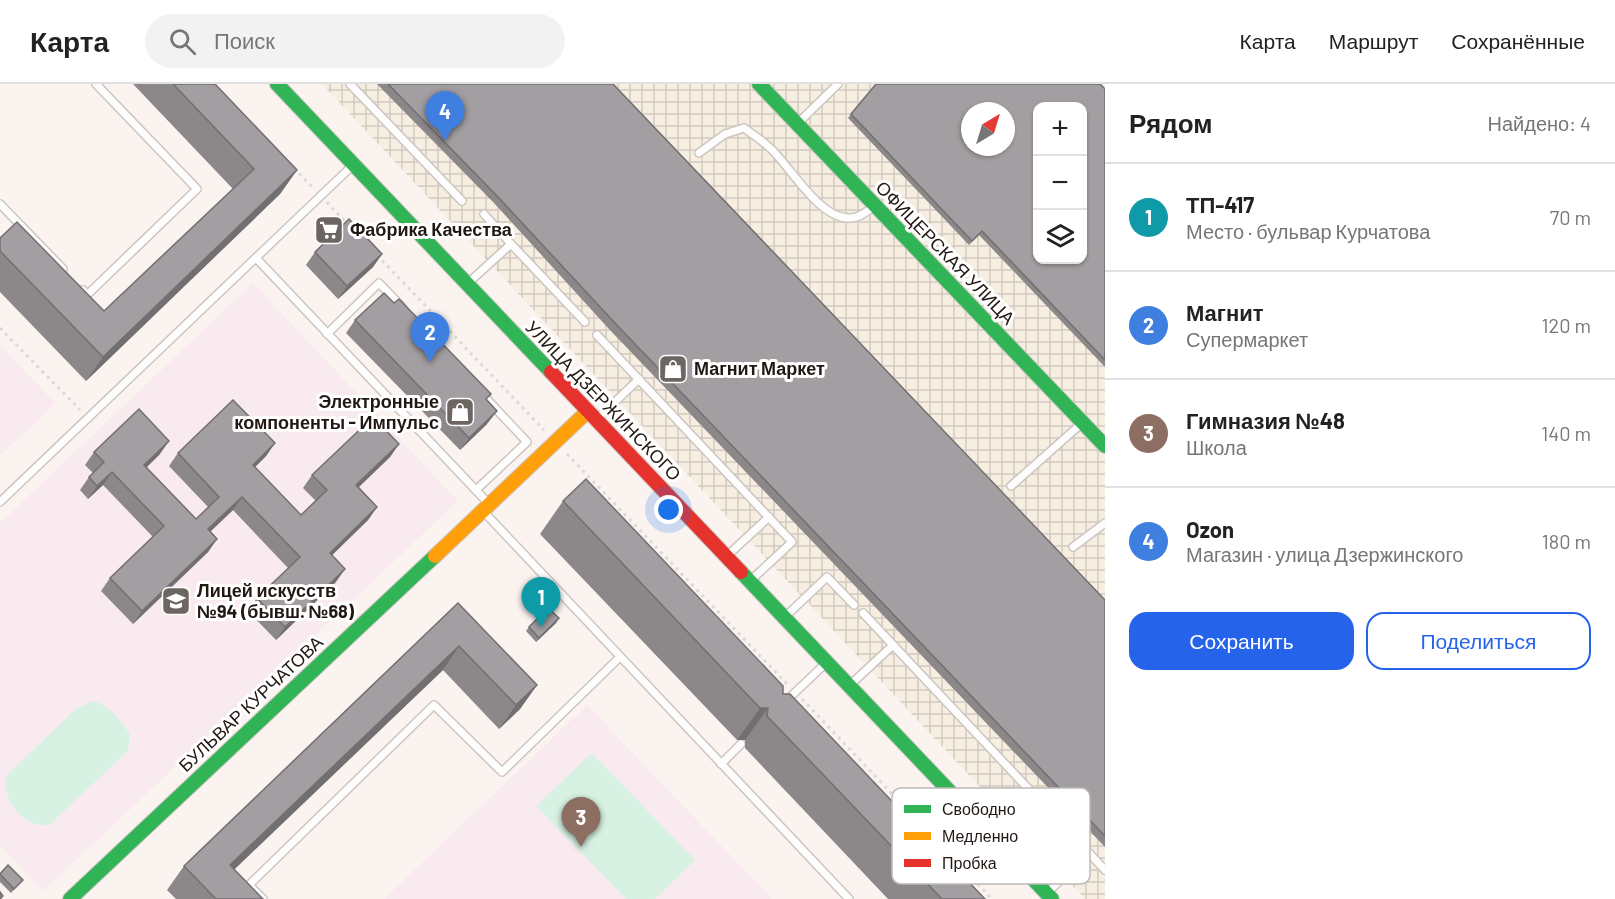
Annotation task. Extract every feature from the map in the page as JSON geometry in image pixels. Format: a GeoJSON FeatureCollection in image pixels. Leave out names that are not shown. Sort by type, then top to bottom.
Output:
{"type":"FeatureCollection","features":[{"type":"Feature","properties":{"kind":"street","name":"УЛИЦА ДЗЕРЖИНСКОГО"},"geometry":{"type":"LineString","coordinates":[[277,84],[946,788]]}},
{"type":"Feature","properties":{"kind":"street","name":"ОФИЦЕРСКАЯ УЛИЦА"},"geometry":{"type":"LineString","coordinates":[[759,84],[1105,446]]}},
{"type":"Feature","properties":{"kind":"street","name":"БУЛЬВАР КУРЧАТОВА"},"geometry":{"type":"LineString","coordinates":[[70,899],[555,441],[592,416]]}},
{"type":"Feature","properties":{"kind":"street","name":"УЛИЦА ДЗЕРЖИНСКОГО"},"geometry":{"type":"LineString","coordinates":[[1038,884],[1049,896]]}},
{"type":"Feature","properties":{"kind":"lane"},"geometry":{"type":"LineString","coordinates":[[79,286],[87,295],[197,189],[96,84]]}},
{"type":"Feature","properties":{"kind":"lane"},"geometry":{"type":"LineString","coordinates":[[350,84],[462,201]]}},
{"type":"Feature","properties":{"kind":"lane"},"geometry":{"type":"LineString","coordinates":[[797,124],[838,84]]}},
{"type":"Feature","properties":{"kind":"lane"},"geometry":{"type":"LineString","coordinates":[[699,153],[725,134],[744,128],[771,148],[805,188],[834,214],[847,218],[858,217],[875,206]]}},
{"type":"Feature","properties":{"kind":"lane"},"geometry":{"type":"LineString","coordinates":[[0,502],[354,165]]}},
{"type":"Feature","properties":{"kind":"lane"},"geometry":{"type":"LineString","coordinates":[[0,204],[71,278]]}},
{"type":"Feature","properties":{"kind":"lane"},"geometry":{"type":"LineString","coordinates":[[484,214],[585,322]]}},
{"type":"Feature","properties":{"kind":"lane"},"geometry":{"type":"LineString","coordinates":[[467,284],[511,244]]}},
{"type":"Feature","properties":{"kind":"lane"},"geometry":{"type":"LineString","coordinates":[[256,258],[476,490],[486,507],[620,657],[849,899]]}},
{"type":"Feature","properties":{"kind":"lane"},"geometry":{"type":"LineString","coordinates":[[327,334],[379,283],[410,315]]}},
{"type":"Feature","properties":{"kind":"lane"},"geometry":{"type":"LineString","coordinates":[[597,335],[792,542],[750,581]]}},
{"type":"Feature","properties":{"kind":"lane"},"geometry":{"type":"LineString","coordinates":[[592,416],[639,379]]}},
{"type":"Feature","properties":{"kind":"lane"},"geometry":{"type":"LineString","coordinates":[[476,490],[527,442],[479,391]]}},
{"type":"Feature","properties":{"kind":"lane"},"geometry":{"type":"LineString","coordinates":[[1011,486],[1082,422]]}},
{"type":"Feature","properties":{"kind":"lane"},"geometry":{"type":"LineString","coordinates":[[726,557],[769,518]]}},
{"type":"Feature","properties":{"kind":"lane"},"geometry":{"type":"LineString","coordinates":[[1073,547],[1105,523]]}},
{"type":"Feature","properties":{"kind":"lane"},"geometry":{"type":"LineString","coordinates":[[784,617],[827,577],[854,604]]}},
{"type":"Feature","properties":{"kind":"lane"},"geometry":{"type":"LineString","coordinates":[[863,613],[1028,788]]}},
{"type":"Feature","properties":{"kind":"lane"},"geometry":{"type":"LineString","coordinates":[[849,686],[893,645]]}},
{"type":"Feature","properties":{"kind":"lane"},"geometry":{"type":"LineString","coordinates":[[263,899],[249,885],[434,705],[502,772],[620,657]]}},
{"type":"Feature","properties":{"kind":"lane"},"geometry":{"type":"LineString","coordinates":[[779,707],[826,662]]}},
{"type":"Feature","properties":{"kind":"lane"},"geometry":{"type":"LineString","coordinates":[[722,764],[741,744]]}},
{"type":"Feature","properties":{"kind":"lane"},"geometry":{"type":"LineString","coordinates":[[1090,854],[1105,870]]}},
{"type":"Feature","properties":{"kind":"lane"},"geometry":{"type":"LineString","coordinates":[[1049,896],[1060,884]]}},
{"type":"Feature","properties":{"kind":"path"},"geometry":{"type":"LineString","coordinates":[[288,162],[351,228]]}},
{"type":"Feature","properties":{"kind":"path"},"geometry":{"type":"LineString","coordinates":[[374,252],[892,794]]}},
{"type":"Feature","properties":{"kind":"path"},"geometry":{"type":"LineString","coordinates":[[0,328],[87,418]]}},
{"type":"Feature","properties":{"kind":"path"},"geometry":{"type":"LineString","coordinates":[[978,884],[992,899]]}},
{"type":"Feature","properties":{"kind":"shaded area"},"geometry":{"type":"Polygon","coordinates":[[[322,84],[1105,84],[1105,899],[1085,899],[1071,884],[1090,884],[1090,788],[981,788],[322,84]]]}},
{"type":"Feature","properties":{"kind":"shaded area","name":"Лицей искусств №94 (бывш. №68)"},"geometry":{"type":"Polygon","coordinates":[[[253,283],[458,501],[43,891],[0,846],[0,523],[253,283]]]}},
{"type":"Feature","properties":{"kind":"shaded area"},"geometry":{"type":"Polygon","coordinates":[[[0,345],[55,403],[0,456],[0,345]]]}},
{"type":"Feature","properties":{"kind":"shaded area"},"geometry":{"type":"Polygon","coordinates":[[[587,705],[772,899],[384,899],[494,794],[587,705]]]}},
{"type":"Feature","properties":{"kind":"green space"},"geometry":{"type":"Polygon","coordinates":[[[94,701],[110,711],[127,730],[130,735],[128,751],[50,824],[32,823],[24,818],[11,803],[7,793],[7,775],[77,708],[94,701]]]}},
{"type":"Feature","properties":{"kind":"green space"},"geometry":{"type":"Polygon","coordinates":[[[592,753],[695,860],[655,899],[626,899],[536,806],[592,753]]]}},
{"type":"Feature","properties":{"kind":"building"},"geometry":{"type":"Polygon","coordinates":[[[173,84],[215,84],[297,170],[103,357],[0,251],[0,238],[17,222],[104,311],[254,169],[173,84]]]}},
{"type":"Feature","properties":{"kind":"building"},"geometry":{"type":"Polygon","coordinates":[[[388,84],[613,84],[1105,600],[1105,836],[1090,820],[1090,788],[1059,788],[614,322],[498,197],[388,84]]]}},
{"type":"Feature","properties":{"kind":"building"},"geometry":{"type":"Polygon","coordinates":[[[876,84],[1100,84],[1105,89],[1105,360],[982,231],[972,241],[851,114],[876,84]]]}},
{"type":"Feature","properties":{"kind":"building"},"geometry":{"type":"Polygon","coordinates":[[[349,219],[382,254],[347,286],[315,252],[349,219]]]}},
{"type":"Feature","properties":{"kind":"building"},"geometry":{"type":"Polygon","coordinates":[[[384,293],[394,303],[399,299],[491,394],[486,399],[497,411],[469,438],[355,320],[384,293]]]}},
{"type":"Feature","properties":{"kind":"building"},"geometry":{"type":"Polygon","coordinates":[[[233,400],[275,443],[253,465],[301,515],[327,490],[312,475],[373,417],[399,444],[356,485],[377,507],[330,553],[345,569],[285,627],[257,598],[300,557],[242,497],[208,529],[217,539],[142,611],[110,578],[164,526],[112,472],[97,486],[89,477],[104,462],[94,452],[139,409],[169,441],[144,465],[196,519],[219,497],[178,453],[233,400]]]}},
{"type":"Feature","properties":{"kind":"building"},"geometry":{"type":"Polygon","coordinates":[[[586,479],[783,686],[783,694],[790,694],[892,801],[892,847],[767,716],[768,708],[760,708],[563,501],[586,479]]]}},
{"type":"Feature","properties":{"kind":"building"},"geometry":{"type":"Polygon","coordinates":[[[458,603],[537,685],[516,705],[459,646],[230,865],[263,899],[216,899],[184,866],[458,603]]]}},
{"type":"Feature","properties":{"kind":"building"},"geometry":{"type":"Polygon","coordinates":[[[548,608],[559,618],[539,638],[529,627],[548,608]]]}},
{"type":"Feature","properties":{"kind":"building"},"geometry":{"type":"Polygon","coordinates":[[[8,865],[23,880],[14,889],[0,874],[8,865]]]}},
{"type":"Feature","properties":{"kind":"building"},"geometry":{"type":"Polygon","coordinates":[[[928,884],[971,884],[985,899],[942,899],[928,884]]]}},
{"type":"Feature","properties":{"kind":"traffic: fast"},"geometry":{"type":"LineString","coordinates":[[277,84],[551,372]]}},
{"type":"Feature","properties":{"kind":"traffic: fast"},"geometry":{"type":"LineString","coordinates":[[759,84],[1105,446]]}},
{"type":"Feature","properties":{"kind":"traffic: fast"},"geometry":{"type":"LineString","coordinates":[[70,899],[435,556]]}},
{"type":"Feature","properties":{"kind":"traffic: fast"},"geometry":{"type":"LineString","coordinates":[[741,572],[946,788]]}},
{"type":"Feature","properties":{"kind":"traffic: fast"},"geometry":{"type":"LineString","coordinates":[[1038,884],[1052,899]]}},
{"type":"Feature","properties":{"kind":"traffic: slow"},"geometry":{"type":"LineString","coordinates":[[435,556],[588,411]]}},
{"type":"Feature","properties":{"kind":"traffic: jam"},"geometry":{"type":"LineString","coordinates":[[551,372],[741,572]]}},
{"type":"Feature","properties":{"kind":"place","name":"Ozon"},"geometry":{"type":"Point","coordinates":[445,141]}},
{"type":"Feature","properties":{"kind":"place","name":"Фабрика Качества"},"geometry":{"type":"Point","coordinates":[329,230]}},
{"type":"Feature","properties":{"kind":"place","name":"Магнит"},"geometry":{"type":"Point","coordinates":[430,362]}},
{"type":"Feature","properties":{"kind":"place","name":"Магнит Маркет"},"geometry":{"type":"Point","coordinates":[673,369]}},
{"type":"Feature","properties":{"kind":"place","name":"Электронные компоненты - Импульс"},"geometry":{"type":"Point","coordinates":[460,412]}},
{"type":"Feature","properties":{"kind":"place","name":"Лицей искусств №94 (бывш. №68)"},"geometry":{"type":"Point","coordinates":[176,601]}},
{"type":"Feature","properties":{"kind":"place","name":"ТП-417"},"geometry":{"type":"Point","coordinates":[541,627]}},
{"type":"Feature","properties":{"kind":"place","name":"Гимназия №48"},"geometry":{"type":"Point","coordinates":[581,847]}}]}
